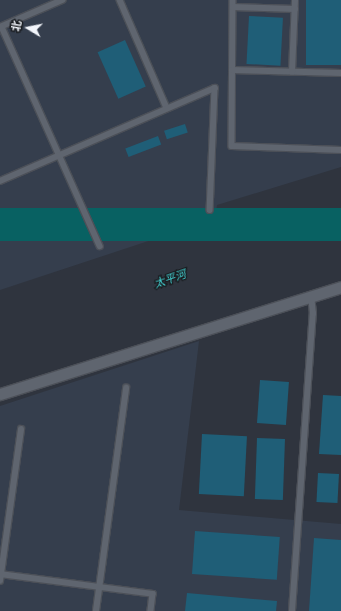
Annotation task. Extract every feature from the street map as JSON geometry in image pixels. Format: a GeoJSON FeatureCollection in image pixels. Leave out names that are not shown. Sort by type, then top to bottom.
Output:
{"type":"FeatureCollection","features":[{"type":"Feature","properties":{"kind":"street"},"geometry":{"type":"LineString","coordinates":[[0,394],[341,287]]}},
{"type":"Feature","properties":{"kind":"lane"},"geometry":{"type":"LineString","coordinates":[[62,0],[1,27],[100,246]]}},
{"type":"Feature","properties":{"kind":"lane"},"geometry":{"type":"LineString","coordinates":[[120,0],[167,108]]}},
{"type":"Feature","properties":{"kind":"lane"},"geometry":{"type":"LineString","coordinates":[[233,0],[232,146],[341,150]]}},
{"type":"Feature","properties":{"kind":"lane"},"geometry":{"type":"LineString","coordinates":[[292,72],[295,0]]}},
{"type":"Feature","properties":{"kind":"lane"},"geometry":{"type":"LineString","coordinates":[[233,7],[294,8]]}},
{"type":"Feature","properties":{"kind":"lane"},"geometry":{"type":"LineString","coordinates":[[232,70],[341,73]]}},
{"type":"Feature","properties":{"kind":"lane"},"geometry":{"type":"LineString","coordinates":[[0,181],[59,154],[215,88],[210,210]]}},
{"type":"Feature","properties":{"kind":"lane"},"geometry":{"type":"LineString","coordinates":[[292,611],[313,314],[311,296]]}},
{"type":"Feature","properties":{"kind":"lane"},"geometry":{"type":"LineString","coordinates":[[96,611],[126,388]]}},
{"type":"Feature","properties":{"kind":"lane"},"geometry":{"type":"LineString","coordinates":[[0,581],[21,429]]}},
{"type":"Feature","properties":{"kind":"lane"},"geometry":{"type":"LineString","coordinates":[[0,574],[153,594],[151,611]]}},
{"type":"Feature","properties":{"kind":"shaded area"},"geometry":{"type":"Polygon","coordinates":[[[0,0],[341,0],[341,167],[217,205],[215,219],[0,290],[0,0]]]}},
{"type":"Feature","properties":{"kind":"shaded area"},"geometry":{"type":"Polygon","coordinates":[[[199,341],[179,510],[341,524],[341,611],[0,611],[0,406],[199,341]]]}},
{"type":"Feature","properties":{"kind":"water"},"geometry":{"type":"Polygon","coordinates":[[[0,208],[341,208],[341,241],[0,241],[0,208]]]}},
{"type":"Feature","properties":{"kind":"building"},"geometry":{"type":"Polygon","coordinates":[[[306,0],[341,0],[341,65],[306,65],[306,0]]]}},
{"type":"Feature","properties":{"kind":"building"},"geometry":{"type":"Polygon","coordinates":[[[249,16],[283,18],[280,66],[246,64],[249,16]]]}},
{"type":"Feature","properties":{"kind":"building"},"geometry":{"type":"Polygon","coordinates":[[[125,40],[146,87],[118,99],[98,52],[125,40]]]}},
{"type":"Feature","properties":{"kind":"building"},"geometry":{"type":"Polygon","coordinates":[[[185,124],[188,133],[167,139],[164,131],[185,124]]]}},
{"type":"Feature","properties":{"kind":"building"},"geometry":{"type":"Polygon","coordinates":[[[158,136],[161,144],[129,157],[125,149],[158,136]]]}},
{"type":"Feature","properties":{"kind":"building"},"geometry":{"type":"Polygon","coordinates":[[[260,380],[289,382],[286,425],[257,423],[260,380]]]}},
{"type":"Feature","properties":{"kind":"building"},"geometry":{"type":"Polygon","coordinates":[[[323,395],[341,396],[341,455],[319,454],[323,395]]]}},
{"type":"Feature","properties":{"kind":"building"},"geometry":{"type":"Polygon","coordinates":[[[202,434],[247,436],[244,496],[199,494],[202,434]]]}},
{"type":"Feature","properties":{"kind":"building"},"geometry":{"type":"Polygon","coordinates":[[[257,438],[285,439],[283,500],[255,499],[257,438]]]}},
{"type":"Feature","properties":{"kind":"building"},"geometry":{"type":"Polygon","coordinates":[[[318,473],[339,474],[337,503],[316,502],[318,473]]]}},
{"type":"Feature","properties":{"kind":"building"},"geometry":{"type":"Polygon","coordinates":[[[195,531],[280,537],[277,580],[192,574],[195,531]]]}},
{"type":"Feature","properties":{"kind":"building"},"geometry":{"type":"Polygon","coordinates":[[[314,538],[341,540],[341,611],[309,611],[314,538]]]}},
{"type":"Feature","properties":{"kind":"building"},"geometry":{"type":"Polygon","coordinates":[[[187,593],[277,601],[276,611],[185,611],[187,593]]]}},
{"type":"Feature","properties":{"kind":"water label","name":"太平河"},"geometry":{"type":"Point","coordinates":[170,279]}}]}
